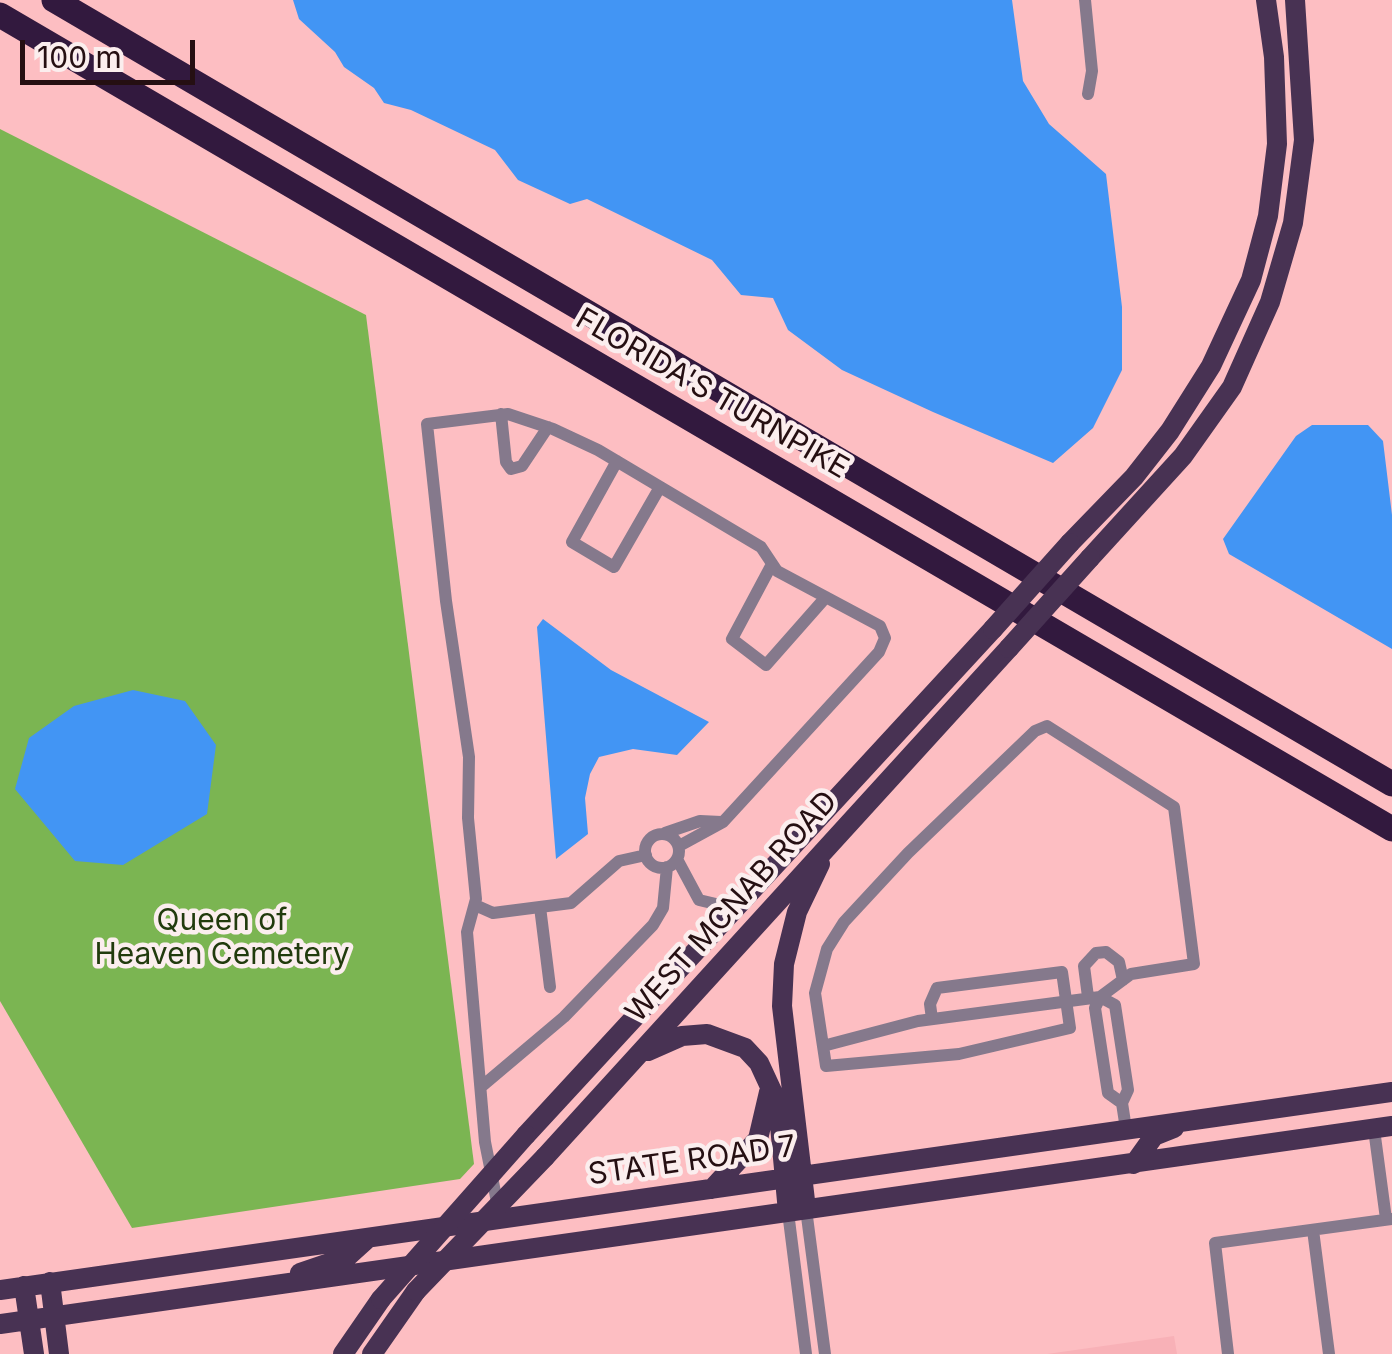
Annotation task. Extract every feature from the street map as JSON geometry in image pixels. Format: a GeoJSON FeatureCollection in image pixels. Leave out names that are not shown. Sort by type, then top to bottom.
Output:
{"type":"FeatureCollection","features":[{"type":"Feature","properties":{"kind":"highway","name":"FLORIDA'S TURNPIKE"},"geometry":{"type":"LineString","coordinates":[[54,0],[1392,784]]}},
{"type":"Feature","properties":{"kind":"highway","name":"FLORIDA'S TURNPIKE"},"geometry":{"type":"LineString","coordinates":[[0,15],[1392,829]]}},
{"type":"Feature","properties":{"kind":"main road","name":"WEST MCNAB ROAD"},"geometry":{"type":"LineString","coordinates":[[343,1354],[382,1299],[526,1135],[1134,476],[1170,430],[1210,366],[1251,280],[1268,216],[1277,144],[1274,57],[1266,0]]}},
{"type":"Feature","properties":{"kind":"main road","name":"WEST MCNAB ROAD"},"geometry":{"type":"LineString","coordinates":[[372,1354],[416,1291],[545,1157],[1183,456],[1232,388],[1270,302],[1293,224],[1304,140],[1295,0]]}},
{"type":"Feature","properties":{"kind":"main road"},"geometry":{"type":"LineString","coordinates":[[797,1211],[782,1006],[784,964],[797,912],[830,844]]}},
{"type":"Feature","properties":{"kind":"main road"},"geometry":{"type":"LineString","coordinates":[[637,1056],[682,1036],[708,1034],[745,1048],[769,1080],[794,1177]]}},
{"type":"Feature","properties":{"kind":"main road"},"geometry":{"type":"LineString","coordinates":[[712,1189],[758,1139],[768,1107],[769,1080]]}},
{"type":"Feature","properties":{"kind":"main road","name":"STATE ROAD 7"},"geometry":{"type":"LineString","coordinates":[[0,1290],[1392,1092]]}},
{"type":"Feature","properties":{"kind":"main road"},"geometry":{"type":"LineString","coordinates":[[1134,1164],[1154,1136],[1194,1120]]}},
{"type":"Feature","properties":{"kind":"main road"},"geometry":{"type":"LineString","coordinates":[[0,1324],[1383,1128]]}},
{"type":"Feature","properties":{"kind":"main road"},"geometry":{"type":"LineString","coordinates":[[1030,1176],[1106,1154],[1126,1130]]}},
{"type":"Feature","properties":{"kind":"main road"},"geometry":{"type":"LineString","coordinates":[[251,1289],[347,1258],[368,1238]]}},
{"type":"Feature","properties":{"kind":"main road"},"geometry":{"type":"LineString","coordinates":[[50,1282],[59,1354]]}},
{"type":"Feature","properties":{"kind":"main road"},"geometry":{"type":"LineString","coordinates":[[24,1286],[34,1354]]}},
{"type":"Feature","properties":{"kind":"street"},"geometry":{"type":"LineString","coordinates":[[1085,0],[1092,71],[1088,94]]}},
{"type":"Feature","properties":{"kind":"street"},"geometry":{"type":"LineString","coordinates":[[502,414],[506,462],[512,468],[522,466],[548,428]]}},
{"type":"Feature","properties":{"kind":"street","name":"WEST MCNAB ROAD"},"geometry":{"type":"LineString","coordinates":[[501,1219],[484,1142],[467,932],[475,904],[469,757],[425,433],[428,424],[502,414],[548,428],[617,461],[761,547],[772,564],[880,626],[885,638],[880,652],[723,822],[656,867],[646,855]]}},
{"type":"Feature","properties":{"kind":"street"},"geometry":{"type":"LineString","coordinates":[[617,461],[572,542],[614,567],[660,487]]}},
{"type":"Feature","properties":{"kind":"street"},"geometry":{"type":"LineString","coordinates":[[772,564],[732,639],[766,665],[826,597]]}},
{"type":"Feature","properties":{"kind":"street"},"geometry":{"type":"LineString","coordinates":[[823,1046],[932,1020],[1066,1001],[1094,997],[1140,972],[1194,964],[1174,806],[1046,726],[1035,731],[844,922],[827,949],[816,992],[823,1046],[826,1066],[959,1054],[1070,1028],[1066,1001],[1062,972],[937,988],[930,1004],[932,1020]]}},
{"type":"Feature","properties":{"kind":"street"},"geometry":{"type":"LineString","coordinates":[[475,904],[493,913],[571,902],[620,862],[646,855],[650,839],[700,821],[723,822]]}},
{"type":"Feature","properties":{"kind":"street","name":"WEST MCNAB ROAD"},"geometry":{"type":"LineString","coordinates":[[665,834],[699,900],[738,909]]}},
{"type":"Feature","properties":{"kind":"street","name":"WEST MCNAB ROAD"},"geometry":{"type":"LineString","coordinates":[[481,1087],[564,1017],[653,925],[663,908],[674,857]]}},
{"type":"Feature","properties":{"kind":"street"},"geometry":{"type":"LineString","coordinates":[[540,907],[550,987]]}},
{"type":"Feature","properties":{"kind":"street"},"geometry":{"type":"LineString","coordinates":[[1122,1104],[1108,1093],[1094,997],[1084,966],[1096,954],[1106,952],[1119,962],[1123,980]]}},
{"type":"Feature","properties":{"kind":"street"},"geometry":{"type":"LineString","coordinates":[[1094,997],[1115,1005],[1128,1090],[1122,1104],[1126,1130]]}},
{"type":"Feature","properties":{"kind":"street"},"geometry":{"type":"LineString","coordinates":[[1098,1028],[1118,1024]]}},
{"type":"Feature","properties":{"kind":"street"},"geometry":{"type":"LineString","coordinates":[[1228,1354],[1214,1242],[1389,1219],[1383,1128]]}},
{"type":"Feature","properties":{"kind":"street"},"geometry":{"type":"LineString","coordinates":[[797,1211],[806,1354]]}},
{"type":"Feature","properties":{"kind":"street"},"geometry":{"type":"LineString","coordinates":[[797,1211],[825,1354]]}},
{"type":"Feature","properties":{"kind":"street"},"geometry":{"type":"LineString","coordinates":[[1313,1230],[1329,1354]]}},
{"type":"Feature","properties":{"kind":"street"},"geometry":{"type":"LineString","coordinates":[[800,1304],[818,1307]]}},
{"type":"Feature","properties":{"kind":"shaded area"},"geometry":{"type":"Polygon","coordinates":[[[1174,1336],[1177,1354],[1047,1354],[1174,1336]]]}},
{"type":"Feature","properties":{"kind":"green space","name":"Queen of Heaven Cemetery"},"geometry":{"type":"Polygon","coordinates":[[[0,129],[366,315],[474,1164],[460,1179],[132,1228],[0,1001],[0,129]]]}},
{"type":"Feature","properties":{"kind":"water"},"geometry":{"type":"Polygon","coordinates":[[[293,0],[1012,0],[1023,81],[1049,124],[1106,174],[1122,307],[1122,370],[1093,428],[1053,463],[933,412],[842,370],[788,330],[773,298],[741,295],[712,260],[587,199],[570,204],[518,180],[495,150],[411,110],[384,103],[374,88],[344,67],[335,52],[299,19],[293,0]]]}},
{"type":"Feature","properties":{"kind":"water"},"geometry":{"type":"Polygon","coordinates":[[[1312,425],[1368,425],[1383,441],[1392,515],[1392,649],[1229,554],[1223,539],[1296,436],[1312,425]]]}},
{"type":"Feature","properties":{"kind":"water"},"geometry":{"type":"Polygon","coordinates":[[[543,619],[611,670],[709,722],[677,755],[633,749],[599,757],[590,774],[585,798],[588,834],[556,859],[537,627],[543,619]]]}},
{"type":"Feature","properties":{"kind":"water"},"geometry":{"type":"Polygon","coordinates":[[[133,690],[185,701],[216,745],[207,814],[123,865],[75,861],[15,789],[29,738],[74,706],[133,690]]]}}]}
